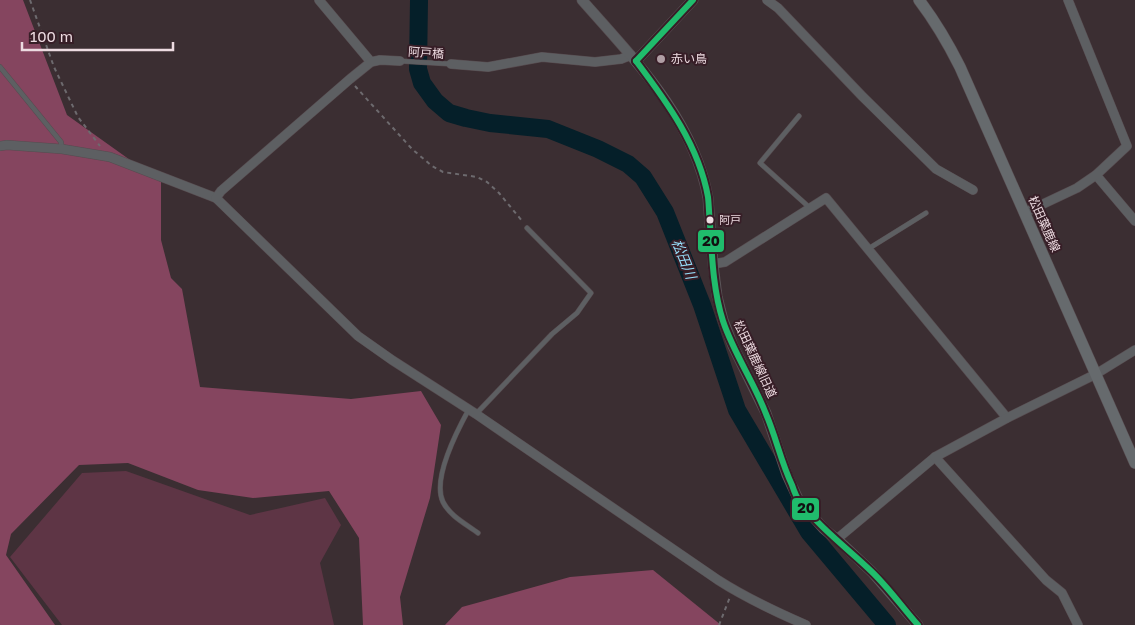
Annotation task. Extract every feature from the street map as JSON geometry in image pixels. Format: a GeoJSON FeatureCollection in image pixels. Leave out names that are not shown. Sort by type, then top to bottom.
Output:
{"type":"FeatureCollection","features":[{"type":"Feature","properties":{"kind":"main road","name":"松田葉鹿線"},"geometry":{"type":"LineString","coordinates":[[919,0],[946,40],[960,67],[1135,464]]}},
{"type":"Feature","properties":{"kind":"street"},"geometry":{"type":"LineString","coordinates":[[319,0],[371,62]]}},
{"type":"Feature","properties":{"kind":"street","name":"松田葉鹿線旧道"},"geometry":{"type":"LineString","coordinates":[[582,0],[650,78],[688,139],[706,187],[717,296],[723,320],[733,346],[766,413],[787,474],[799,501],[824,529],[872,572],[918,625]]}},
{"type":"Feature","properties":{"kind":"street"},"geometry":{"type":"LineString","coordinates":[[451,64],[488,67],[542,57],[595,62],[633,58],[694,0]]}},
{"type":"Feature","properties":{"kind":"street"},"geometry":{"type":"LineString","coordinates":[[767,0],[778,8],[862,96],[936,169],[973,190]]}},
{"type":"Feature","properties":{"kind":"street"},"geometry":{"type":"LineString","coordinates":[[1024,213],[1078,188],[1096,175],[1127,146],[1068,0]]}},
{"type":"Feature","properties":{"kind":"street"},"geometry":{"type":"LineString","coordinates":[[216,198],[221,191],[371,62],[380,60],[400,61]]}},
{"type":"Feature","properties":{"kind":"street"},"geometry":{"type":"LineString","coordinates":[[0,146],[62,148],[110,157],[216,198],[358,336],[473,412],[644,531],[733,590],[806,625]]}},
{"type":"Feature","properties":{"kind":"street"},"geometry":{"type":"LineString","coordinates":[[1096,175],[1135,221]]}},
{"type":"Feature","properties":{"kind":"street"},"geometry":{"type":"LineString","coordinates":[[714,264],[725,262],[826,198],[1007,418]]}},
{"type":"Feature","properties":{"kind":"street"},"geometry":{"type":"LineString","coordinates":[[837,539],[935,457],[1007,418],[1096,374],[1135,350]]}},
{"type":"Feature","properties":{"kind":"street"},"geometry":{"type":"LineString","coordinates":[[935,457],[1046,580],[1062,593],[1078,625]]}},
{"type":"Feature","properties":{"kind":"lane","name":"阿戸橋"},"geometry":{"type":"LineString","coordinates":[[400,61],[451,64]]}},
{"type":"Feature","properties":{"kind":"lane"},"geometry":{"type":"LineString","coordinates":[[0,66],[61,142],[62,148]]}},
{"type":"Feature","properties":{"kind":"lane"},"geometry":{"type":"LineString","coordinates":[[799,116],[760,163],[810,208]]}},
{"type":"Feature","properties":{"kind":"lane"},"geometry":{"type":"LineString","coordinates":[[868,249],[926,213]]}},
{"type":"Feature","properties":{"kind":"lane"},"geometry":{"type":"LineString","coordinates":[[478,533],[454,516],[442,500],[443,471],[456,433],[473,412],[552,334],[577,313],[591,293],[528,228]]}},
{"type":"Feature","properties":{"kind":"path"},"geometry":{"type":"LineString","coordinates":[[30,0],[54,67],[78,117],[110,157]]}},
{"type":"Feature","properties":{"kind":"path"},"geometry":{"type":"LineString","coordinates":[[350,79],[412,149],[432,166],[443,172],[477,177],[486,182],[499,193],[528,228]]}},
{"type":"Feature","properties":{"kind":"path"},"geometry":{"type":"LineString","coordinates":[[719,625],[733,590]]}},
{"type":"Feature","properties":{"kind":"shaded area"},"geometry":{"type":"Polygon","coordinates":[[[0,0],[23,0],[67,115],[161,182],[161,240],[171,278],[182,289],[200,387],[351,399],[421,391],[441,425],[430,498],[400,597],[403,625],[363,625],[359,538],[329,491],[253,498],[198,490],[128,463],[79,465],[11,534],[6,555],[55,625],[0,625],[0,0]]]}},
{"type":"Feature","properties":{"kind":"shaded area"},"geometry":{"type":"Polygon","coordinates":[[[126,471],[250,515],[325,498],[341,525],[320,563],[334,625],[62,625],[10,557],[82,473],[126,471]]]}},
{"type":"Feature","properties":{"kind":"shaded area"},"geometry":{"type":"Polygon","coordinates":[[[653,570],[721,625],[445,625],[462,607],[570,577],[653,570]]]}},
{"type":"Feature","properties":{"kind":"waterway","name":"松田川"},"geometry":{"type":"LineString","coordinates":[[419,0],[418,69],[422,83],[435,101],[449,113],[490,123],[548,129],[598,149],[628,164],[643,177],[665,212],[702,305],[737,410],[809,532],[887,625]]}},
{"type":"Feature","properties":{"kind":"transit line","name":"20"},"geometry":{"type":"LineString","coordinates":[[636,61],[693,0]]}},
{"type":"Feature","properties":{"kind":"transit line","name":"20"},"geometry":{"type":"LineString","coordinates":[[636,61],[680,125],[704,178],[708,197],[717,297],[723,321],[761,402],[796,496],[816,521],[877,577],[918,625]]}},
{"type":"Feature","properties":{"kind":"place","name":"赤い鳥"},"geometry":{"type":"Point","coordinates":[661,59]}},
{"type":"Feature","properties":{"kind":"place","name":"阿戸"},"geometry":{"type":"Point","coordinates":[710,220]}}]}
